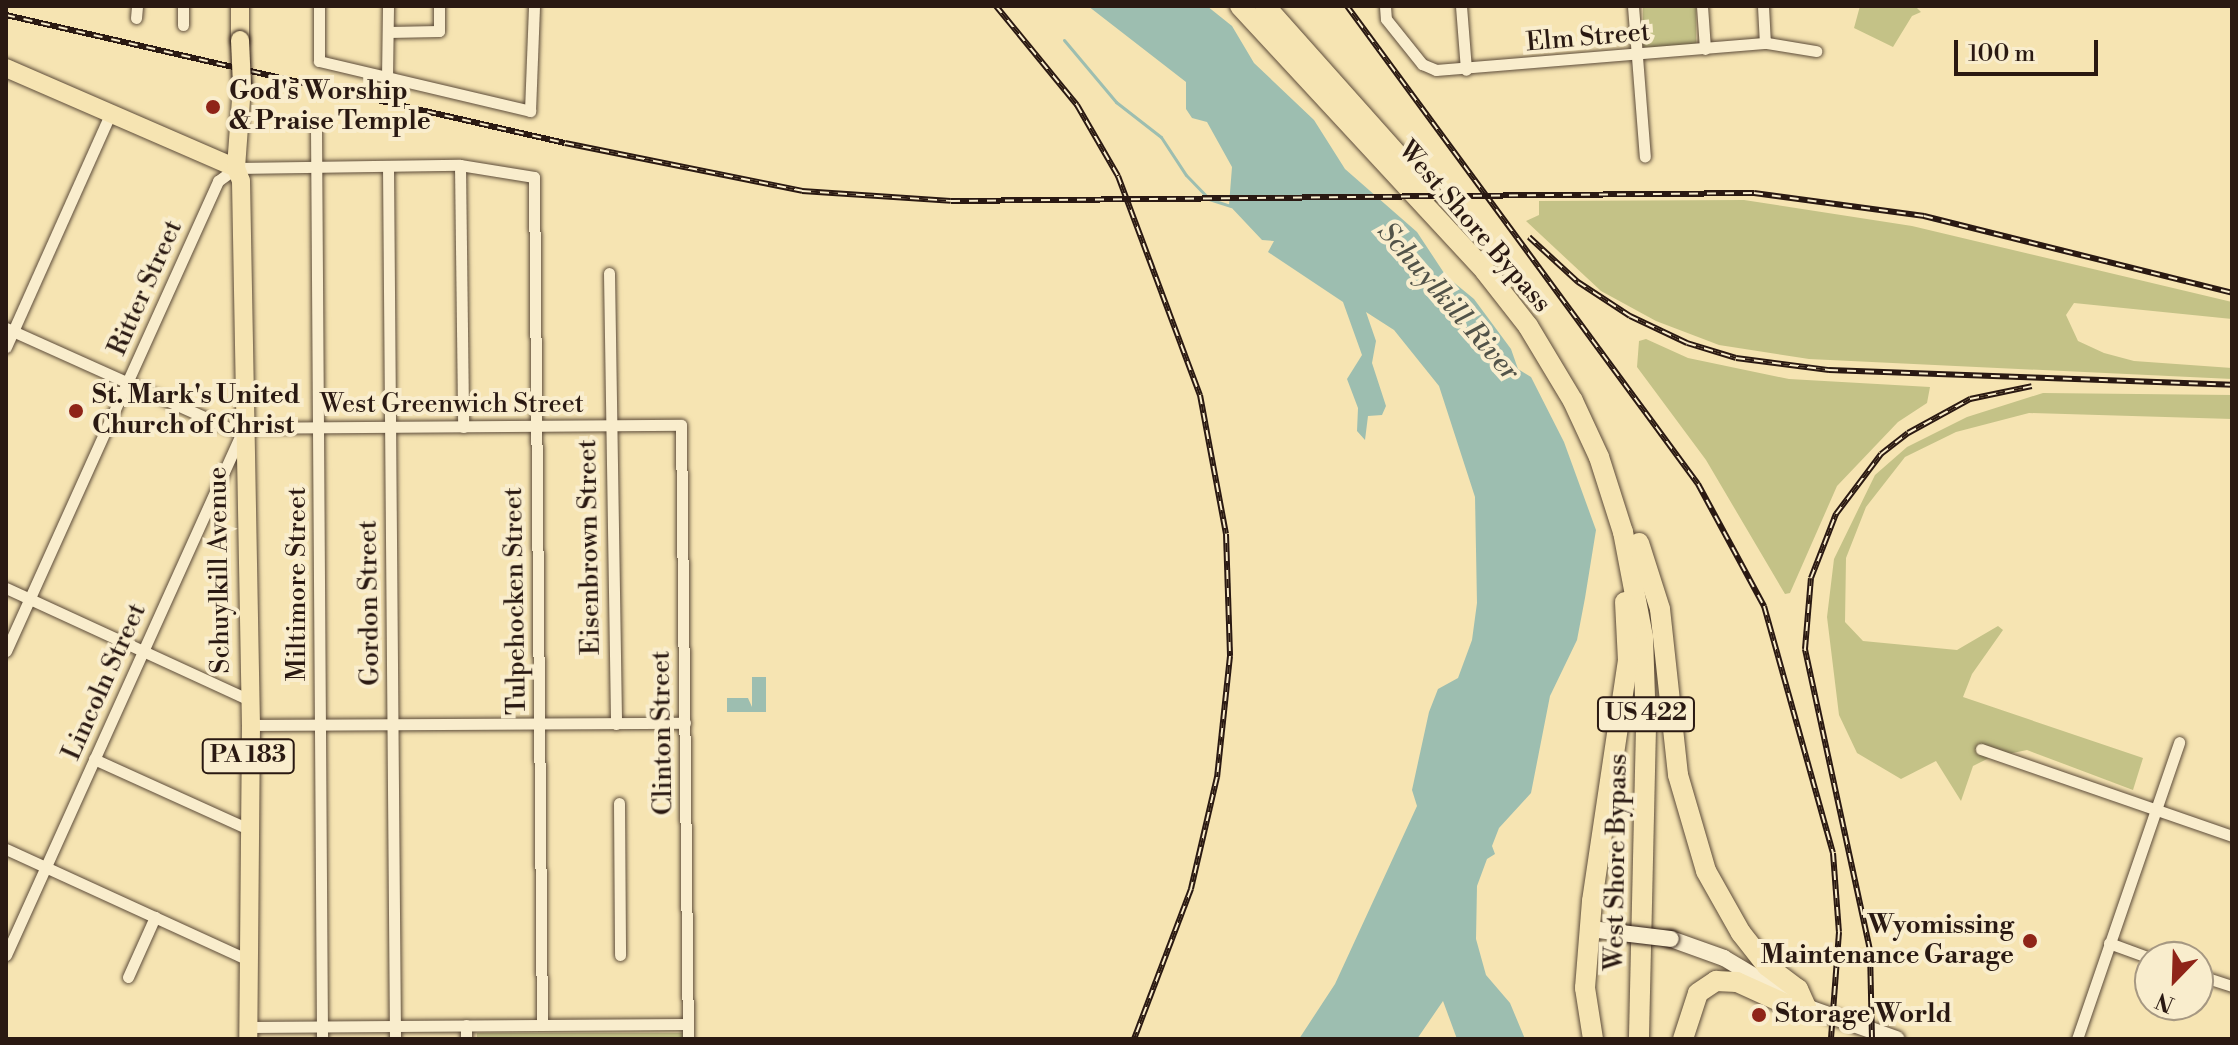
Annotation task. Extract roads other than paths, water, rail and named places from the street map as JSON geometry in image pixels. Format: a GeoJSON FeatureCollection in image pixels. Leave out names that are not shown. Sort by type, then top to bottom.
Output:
{"type":"FeatureCollection","features":[{"type":"Feature","properties":{"kind":"highway","name":"West Shore Bypass"},"geometry":{"type":"LineString","coordinates":[[1240,6],[1485,271],[1528,326],[1573,401],[1623,532],[1643,637],[1646,727],[1639,1039]]}},
{"type":"Feature","properties":{"kind":"highway","name":"West Shore Bypass"},"geometry":{"type":"LineString","coordinates":[[1265,6],[1538,320],[1584,397],[1620,479],[1639,543],[1656,649],[1653,1039]]}},
{"type":"Feature","properties":{"kind":"highway"},"geometry":{"type":"LineString","coordinates":[[1573,401],[1617,547],[1629,639],[1584,1003],[1593,1039]]}},
{"type":"Feature","properties":{"kind":"highway"},"geometry":{"type":"LineString","coordinates":[[1639,543],[1660,609],[1678,775],[1706,871],[1741,933],[1767,966],[1798,989],[1806,1007]]}},
{"type":"Feature","properties":{"kind":"highway"},"geometry":{"type":"LineString","coordinates":[[1683,1039],[1698,993],[1716,981],[1737,982],[1788,1005],[1806,1007]]}},
{"type":"Feature","properties":{"kind":"main road","name":"Schuylkill Avenue"},"geometry":{"type":"LineString","coordinates":[[240,6],[242,86],[236,168],[241,181],[251,725],[248,1033]]}},
{"type":"Feature","properties":{"kind":"main road"},"geometry":{"type":"LineString","coordinates":[[6,68],[236,168]]}},
{"type":"Feature","properties":{"kind":"street"},"geometry":{"type":"LineString","coordinates":[[183,6],[183,25]]}},
{"type":"Feature","properties":{"kind":"street"},"geometry":{"type":"LineString","coordinates":[[319,6],[319,61],[530,111],[534,6]]}},
{"type":"Feature","properties":{"kind":"street"},"geometry":{"type":"LineString","coordinates":[[387,79],[388,6]]}},
{"type":"Feature","properties":{"kind":"street"},"geometry":{"type":"LineString","coordinates":[[388,32],[439,31],[439,6]]}},
{"type":"Feature","properties":{"kind":"street","name":"Elm Street"},"geometry":{"type":"LineString","coordinates":[[1385,6],[1386,19],[1422,64],[1436,70],[1637,56],[1765,43],[1794,43],[1816,51]]}},
{"type":"Feature","properties":{"kind":"street"},"geometry":{"type":"LineString","coordinates":[[1461,6],[1466,70]]}},
{"type":"Feature","properties":{"kind":"street"},"geometry":{"type":"LineString","coordinates":[[1633,6],[1645,157]]}},
{"type":"Feature","properties":{"kind":"street"},"geometry":{"type":"LineString","coordinates":[[1702,6],[1705,49]]}},
{"type":"Feature","properties":{"kind":"street"},"geometry":{"type":"LineString","coordinates":[[1763,6],[1765,43]]}},
{"type":"Feature","properties":{"kind":"street"},"geometry":{"type":"LineString","coordinates":[[6,347],[10,329],[110,114]]}},
{"type":"Feature","properties":{"kind":"street","name":"Miltimore Street"},"geometry":{"type":"LineString","coordinates":[[316,128],[322,1033]]}},
{"type":"Feature","properties":{"kind":"street"},"geometry":{"type":"LineString","coordinates":[[236,168],[460,165],[463,427]]}},
{"type":"Feature","properties":{"kind":"street","name":"Tulpehocken Street"},"geometry":{"type":"LineString","coordinates":[[460,165],[534,177],[542,1025]]}},
{"type":"Feature","properties":{"kind":"street","name":"Gordon Street"},"geometry":{"type":"LineString","coordinates":[[388,166],[395,1039]]}},
{"type":"Feature","properties":{"kind":"street","name":"Ritter Street"},"geometry":{"type":"LineString","coordinates":[[6,651],[218,181],[236,168]]}},
{"type":"Feature","properties":{"kind":"street","name":"Eisenbrown Street"},"geometry":{"type":"LineString","coordinates":[[609,273],[616,724]]}},
{"type":"Feature","properties":{"kind":"street","name":"West Greenwich Street"},"geometry":{"type":"LineString","coordinates":[[10,329],[228,428],[681,425]]}},
{"type":"Feature","properties":{"kind":"street","name":"Clinton Street"},"geometry":{"type":"LineString","coordinates":[[681,425],[688,1039]]}},
{"type":"Feature","properties":{"kind":"street","name":"Lincoln Street"},"geometry":{"type":"LineString","coordinates":[[6,955],[244,428]]}},
{"type":"Feature","properties":{"kind":"street"},"geometry":{"type":"LineString","coordinates":[[6,588],[249,700]]}},
{"type":"Feature","properties":{"kind":"street"},"geometry":{"type":"LineString","coordinates":[[251,725],[685,723]]}},
{"type":"Feature","properties":{"kind":"street"},"geometry":{"type":"LineString","coordinates":[[2077,1039],[2179,742]]}},
{"type":"Feature","properties":{"kind":"street"},"geometry":{"type":"LineString","coordinates":[[1981,749],[2232,836]]}},
{"type":"Feature","properties":{"kind":"street"},"geometry":{"type":"LineString","coordinates":[[94,759],[248,829]]}},
{"type":"Feature","properties":{"kind":"street"},"geometry":{"type":"LineString","coordinates":[[619,803],[620,955]]}},
{"type":"Feature","properties":{"kind":"street"},"geometry":{"type":"LineString","coordinates":[[6,849],[248,960]]}},
{"type":"Feature","properties":{"kind":"street"},"geometry":{"type":"LineString","coordinates":[[128,977],[155,917]]}},
{"type":"Feature","properties":{"kind":"street"},"geometry":{"type":"LineString","coordinates":[[1592,929],[1671,939],[1724,958],[1806,1007],[1896,1039]]}},
{"type":"Feature","properties":{"kind":"street"},"geometry":{"type":"LineString","coordinates":[[2109,943],[2134,952]]}},
{"type":"Feature","properties":{"kind":"street"},"geometry":{"type":"LineString","coordinates":[[248,1033],[322,1033],[395,1026],[688,1024]]}},
{"type":"Feature","properties":{"kind":"street"},"geometry":{"type":"LineString","coordinates":[[466,1025],[466,1039]]}},
{"type":"Feature","properties":{"kind":"water","name":"Schuylkill River"},"geometry":{"type":"Polygon","coordinates":[[[1088,6],[1207,6],[1232,26],[1254,63],[1314,120],[1345,169],[1417,232],[1446,276],[1474,299],[1511,349],[1518,369],[1531,377],[1564,442],[1596,530],[1577,640],[1550,696],[1531,793],[1499,828],[1492,846],[1495,854],[1487,859],[1477,886],[1476,939],[1486,975],[1510,1003],[1525,1039],[1457,1039],[1443,1001],[1417,1039],[1299,1039],[1335,984],[1417,806],[1412,790],[1429,712],[1438,689],[1458,678],[1472,640],[1477,603],[1475,497],[1439,386],[1394,330],[1366,312],[1376,341],[1372,363],[1386,406],[1382,415],[1368,416],[1365,440],[1357,431],[1358,408],[1347,379],[1362,355],[1343,302],[1268,252],[1274,241],[1262,240],[1229,205],[1232,167],[1207,122],[1192,118],[1186,109],[1186,82],[1088,6]]]}},
{"type":"Feature","properties":{"kind":"water"},"geometry":{"type":"Polygon","coordinates":[[[752,677],[766,677],[766,712],[727,712],[727,698],[748,698],[752,707],[752,677]]]}},
{"type":"Feature","properties":{"kind":"waterway"},"geometry":{"type":"LineString","coordinates":[[1064,40],[1116,102],[1161,137],[1186,175],[1209,199],[1231,206]]}},
{"type":"Feature","properties":{"kind":"railway"},"geometry":{"type":"LineString","coordinates":[[996,6],[1077,105],[1118,176],[1200,395],[1226,534],[1230,656],[1217,777],[1191,889],[1134,1039]]}},
{"type":"Feature","properties":{"kind":"railway"},"geometry":{"type":"LineString","coordinates":[[1347,6],[1698,484],[1764,606],[1833,853],[1839,932],[1831,1039]]}},
{"type":"Feature","properties":{"kind":"railway"},"geometry":{"type":"LineString","coordinates":[[6,15],[565,143],[802,191],[951,201],[1754,193],[1924,216],[2232,293]]}},
{"type":"Feature","properties":{"kind":"railway"},"geometry":{"type":"LineString","coordinates":[[1529,237],[1578,282],[1630,316],[1687,343],[1736,358],[1829,370],[2232,385]]}},
{"type":"Feature","properties":{"kind":"railway"},"geometry":{"type":"LineString","coordinates":[[1872,1039],[1870,950],[1805,649],[1811,578],[1836,514],[1881,454],[1908,433],[1970,399],[2032,386]]}},
{"type":"Feature","properties":{"kind":"place","name":"God's Worship & Praise Temple"},"geometry":{"type":"Point","coordinates":[213,107]}},
{"type":"Feature","properties":{"kind":"place","name":"St. Mark's United Church of Christ"},"geometry":{"type":"Point","coordinates":[76,411]}},
{"type":"Feature","properties":{"kind":"place","name":"Wyomissing Maintenance Garage"},"geometry":{"type":"Point","coordinates":[2030,941]}},
{"type":"Feature","properties":{"kind":"place","name":"Storage World"},"geometry":{"type":"Point","coordinates":[1759,1015]}}]}
